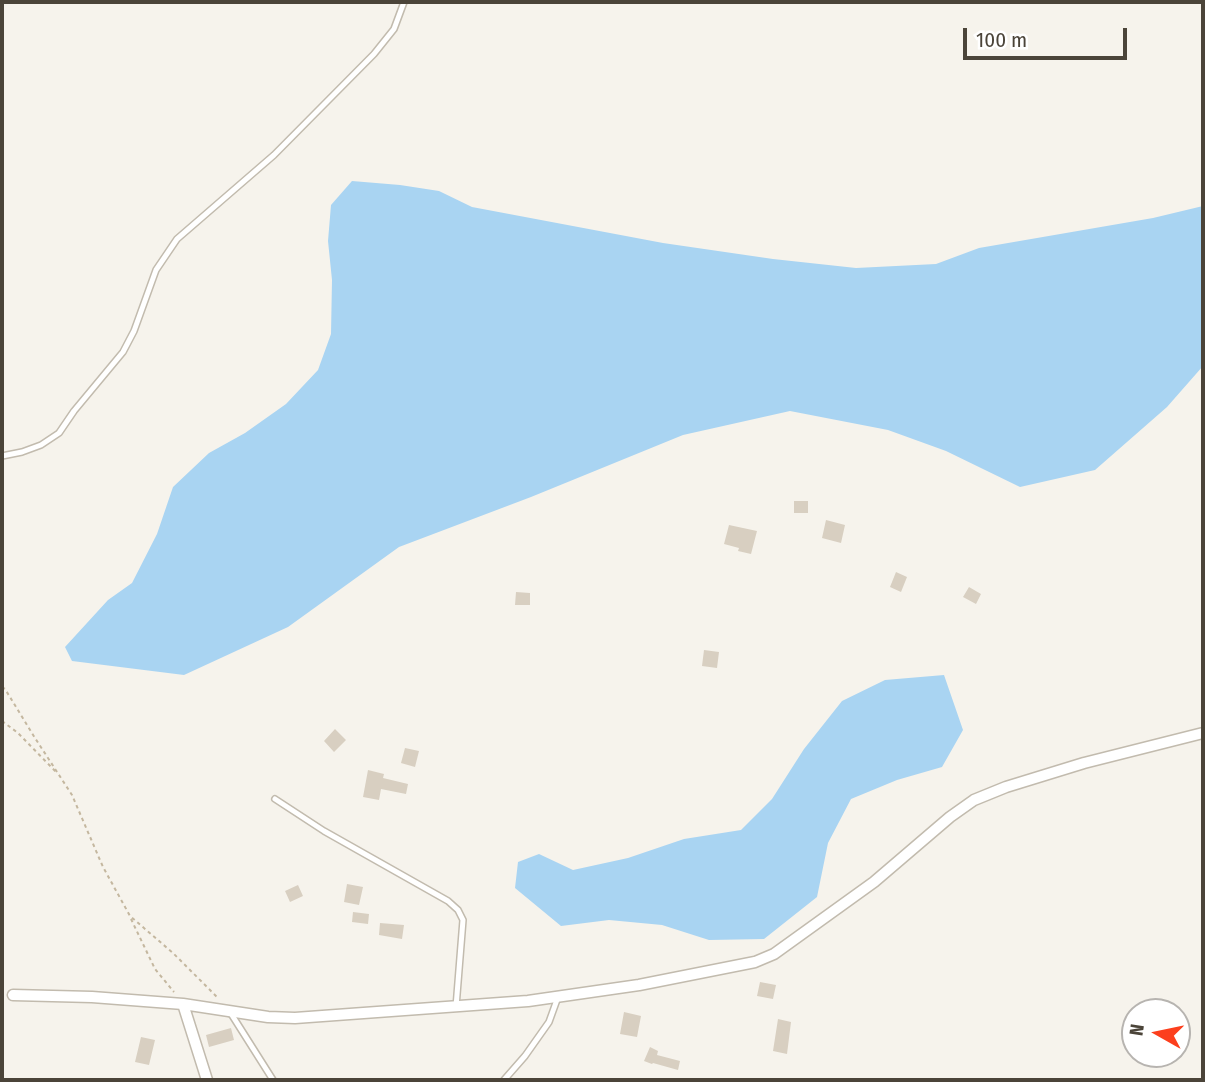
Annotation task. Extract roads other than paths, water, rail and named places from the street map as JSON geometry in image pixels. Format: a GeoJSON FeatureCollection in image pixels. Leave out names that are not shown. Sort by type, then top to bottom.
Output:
{"type":"FeatureCollection","features":[{"type":"Feature","properties":{"kind":"street"},"geometry":{"type":"LineString","coordinates":[[7,994],[183,1004],[268,1017],[295,1018],[528,1001],[639,985],[755,962],[774,954],[874,882],[974,800],[1006,787],[1084,763],[1203,733]]}},
{"type":"Feature","properties":{"kind":"street"},"geometry":{"type":"LineString","coordinates":[[183,1004],[207,1080]]}},
{"type":"Feature","properties":{"kind":"lane"},"geometry":{"type":"LineString","coordinates":[[2,456],[41,445],[59,433],[123,352],[134,331],[156,270],[177,239],[274,155],[367,62],[394,29],[404,2]]}},
{"type":"Feature","properties":{"kind":"lane"},"geometry":{"type":"LineString","coordinates":[[275,799],[458,910],[463,920],[456,1007]]}},
{"type":"Feature","properties":{"kind":"lane"},"geometry":{"type":"LineString","coordinates":[[504,1080],[549,1022],[558,997]]}},
{"type":"Feature","properties":{"kind":"lane"},"geometry":{"type":"LineString","coordinates":[[229,1011],[273,1080]]}},
{"type":"Feature","properties":{"kind":"water"},"geometry":{"type":"Polygon","coordinates":[[[352,181],[439,191],[472,207],[663,243],[856,268],[936,264],[979,248],[1153,218],[1203,206],[1203,366],[1167,407],[1095,470],[1020,487],[946,451],[888,430],[790,411],[683,435],[399,547],[288,627],[184,675],[72,661],[65,647],[108,600],[132,583],[157,534],[173,487],[209,453],[245,433],[286,404],[318,370],[331,334],[332,280],[328,241],[331,205],[352,181]]]}},
{"type":"Feature","properties":{"kind":"water"},"geometry":{"type":"Polygon","coordinates":[[[944,675],[963,730],[942,767],[897,780],[851,799],[828,843],[817,897],[764,939],[709,940],[662,925],[609,920],[561,926],[515,888],[518,862],[539,854],[573,870],[628,858],[684,839],[741,830],[772,799],[804,749],[842,701],[885,680],[944,675]]]}}]}
